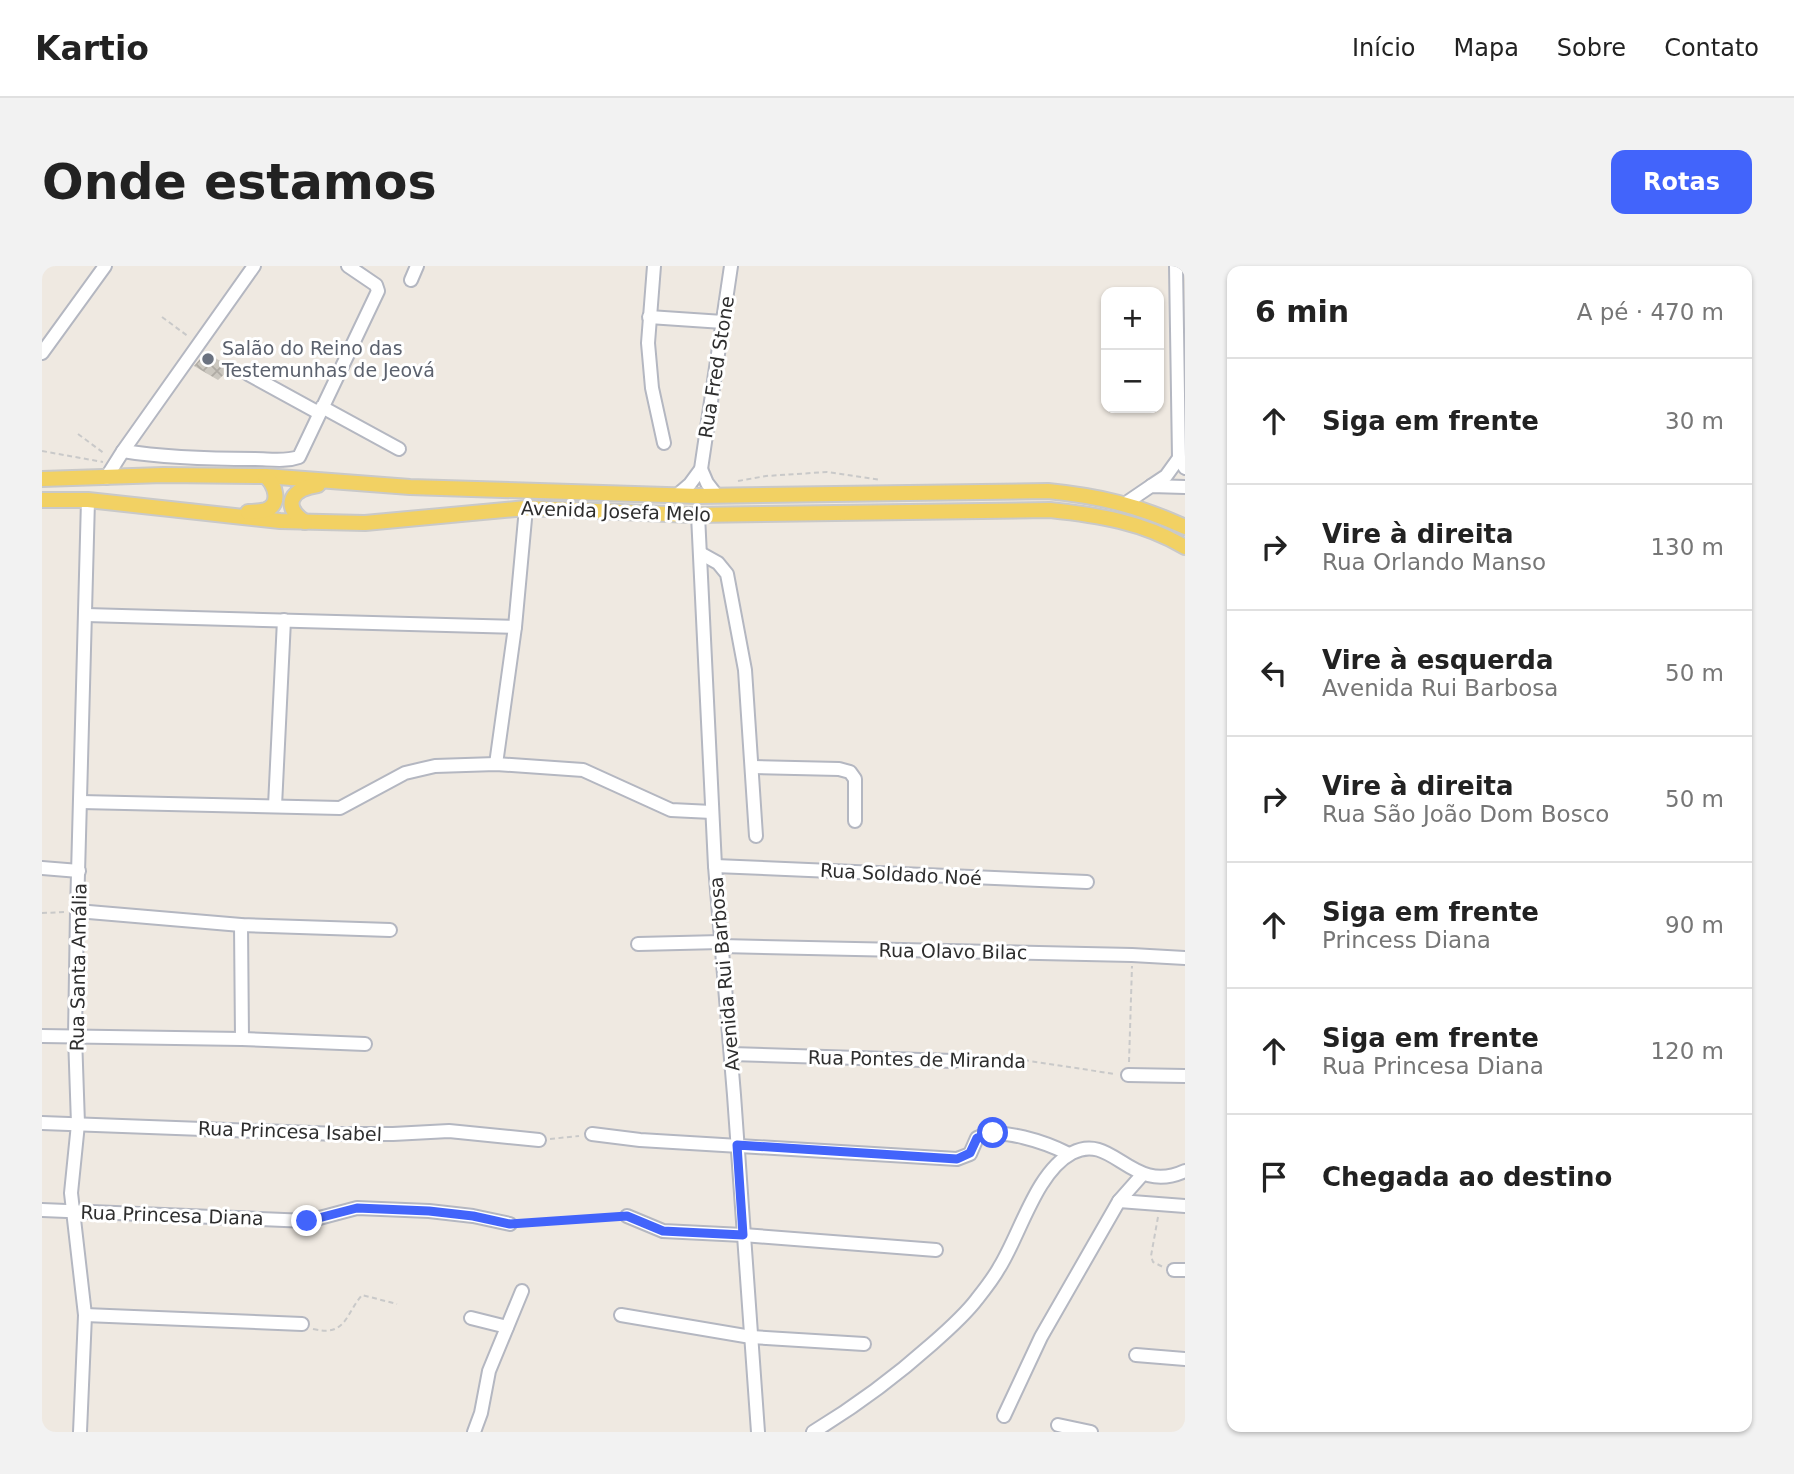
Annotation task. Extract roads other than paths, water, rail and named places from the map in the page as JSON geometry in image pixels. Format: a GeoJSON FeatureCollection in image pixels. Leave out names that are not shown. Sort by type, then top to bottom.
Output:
{"type":"FeatureCollection","features":[{"type":"Feature","properties":{"kind":"main road","name":"Avenida Josefa Melo"},"geometry":{"type":"LineString","coordinates":[[42,480],[233,475],[410,487],[676,496],[1048,491],[1091,495],[1126,503],[1185,527]]}},
{"type":"Feature","properties":{"kind":"main road"},"geometry":{"type":"LineString","coordinates":[[223,515],[266,510],[273,506],[274,486],[265,476]]}},
{"type":"Feature","properties":{"kind":"main road"},"geometry":{"type":"LineString","coordinates":[[304,522],[292,507],[292,496],[297,491],[308,486],[344,482]]}},
{"type":"Feature","properties":{"kind":"main road","name":"Avenida Josefa Melo"},"geometry":{"type":"LineString","coordinates":[[42,500],[88,500],[304,522],[365,523],[526,508],[698,515],[1050,510],[1091,514],[1122,521],[1153,531],[1185,547]]}},
{"type":"Feature","properties":{"kind":"street"},"geometry":{"type":"LineString","coordinates":[[42,353],[105,266]]}},
{"type":"Feature","properties":{"kind":"street"},"geometry":{"type":"LineString","coordinates":[[106,478],[254,266]]}},
{"type":"Feature","properties":{"kind":"street"},"geometry":{"type":"LineString","coordinates":[[118,459],[163,456],[297,458],[378,287],[348,266]]}},
{"type":"Feature","properties":{"kind":"street"},"geometry":{"type":"LineString","coordinates":[[654,266],[649,317],[650,368],[664,443]]}},
{"type":"Feature","properties":{"kind":"street","name":"Rua Fred Stone"},"geometry":{"type":"LineString","coordinates":[[701,469],[731,266]]}},
{"type":"Feature","properties":{"kind":"street"},"geometry":{"type":"LineString","coordinates":[[1126,503],[1182,463],[1176,266]]}},
{"type":"Feature","properties":{"kind":"street"},"geometry":{"type":"LineString","coordinates":[[649,317],[723,322]]}},
{"type":"Feature","properties":{"kind":"street"},"geometry":{"type":"LineString","coordinates":[[248,374],[400,449]]}},
{"type":"Feature","properties":{"kind":"street"},"geometry":{"type":"LineString","coordinates":[[233,459],[233,475]]}},
{"type":"Feature","properties":{"kind":"street"},"geometry":{"type":"LineString","coordinates":[[676,496],[693,481],[701,469]]}},
{"type":"Feature","properties":{"kind":"street"},"geometry":{"type":"LineString","coordinates":[[701,469],[717,496]]}},
{"type":"Feature","properties":{"kind":"street"},"geometry":{"type":"LineString","coordinates":[[1152,486],[1185,487]]}},
{"type":"Feature","properties":{"kind":"street","name":"Rua Santa Amália"},"geometry":{"type":"LineString","coordinates":[[80,1432],[85,1315],[71,1194],[78,1124],[75,1036],[76,911],[88,500]]}},
{"type":"Feature","properties":{"kind":"street"},"geometry":{"type":"LineString","coordinates":[[496,764],[515,627],[526,508]]}},
{"type":"Feature","properties":{"kind":"street","name":"Avenida Rui Barbosa"},"geometry":{"type":"LineString","coordinates":[[698,515],[715,866],[758,1432]]}},
{"type":"Feature","properties":{"kind":"street"},"geometry":{"type":"LineString","coordinates":[[700,553],[718,564],[726,574],[745,670],[756,836]]}},
{"type":"Feature","properties":{"kind":"street"},"geometry":{"type":"LineString","coordinates":[[86,615],[515,627]]}},
{"type":"Feature","properties":{"kind":"street"},"geometry":{"type":"LineString","coordinates":[[275,806],[284,620]]}},
{"type":"Feature","properties":{"kind":"street"},"geometry":{"type":"LineString","coordinates":[[81,802],[340,808],[405,773],[435,766],[496,764],[583,770],[671,810],[712,812]]}},
{"type":"Feature","properties":{"kind":"street"},"geometry":{"type":"LineString","coordinates":[[752,767],[839,769],[850,772],[855,779],[855,821]]}},
{"type":"Feature","properties":{"kind":"street","name":"Rua Soldado Noé"},"geometry":{"type":"LineString","coordinates":[[715,866],[1087,882]]}},
{"type":"Feature","properties":{"kind":"street"},"geometry":{"type":"LineString","coordinates":[[42,868],[79,871]]}},
{"type":"Feature","properties":{"kind":"street"},"geometry":{"type":"LineString","coordinates":[[76,911],[241,925],[390,930]]}},
{"type":"Feature","properties":{"kind":"street"},"geometry":{"type":"LineString","coordinates":[[241,925],[242,1039]]}},
{"type":"Feature","properties":{"kind":"street","name":"Rua Olavo Bilac"},"geometry":{"type":"LineString","coordinates":[[638,944],[721,944],[1185,958]]}},
{"type":"Feature","properties":{"kind":"street"},"geometry":{"type":"LineString","coordinates":[[42,1036],[365,1044]]}},
{"type":"Feature","properties":{"kind":"street","name":"Rua Pontes de Miranda"},"geometry":{"type":"LineString","coordinates":[[731,1054],[954,1061]]}},
{"type":"Feature","properties":{"kind":"street"},"geometry":{"type":"LineString","coordinates":[[1128,1075],[1185,1076]]}},
{"type":"Feature","properties":{"kind":"street","name":"Rua Princesa Isabel"},"geometry":{"type":"LineString","coordinates":[[42,1123],[352,1134],[449,1131],[538,1140]]}},
{"type":"Feature","properties":{"kind":"street"},"geometry":{"type":"LineString","coordinates":[[592,1134],[640,1140],[957,1159],[970,1153],[977,1138],[993,1133],[1032,1140],[1069,1154]]}},
{"type":"Feature","properties":{"kind":"street"},"geometry":{"type":"LineString","coordinates":[[813,1432],[879,1390],[947,1331],[976,1301],[999,1269],[1041,1187],[1069,1154],[1084,1148],[1101,1150],[1142,1175],[1171,1176],[1185,1171]]}},
{"type":"Feature","properties":{"kind":"street"},"geometry":{"type":"LineString","coordinates":[[1004,1416],[1041,1337],[1119,1201],[1142,1175]]}},
{"type":"Feature","properties":{"kind":"street"},"geometry":{"type":"LineString","coordinates":[[1119,1201],[1185,1206]]}},
{"type":"Feature","properties":{"kind":"street","name":"Rua Princesa Diana"},"geometry":{"type":"LineString","coordinates":[[42,1210],[307,1221],[357,1208],[451,1214],[510,1224]]}},
{"type":"Feature","properties":{"kind":"street"},"geometry":{"type":"LineString","coordinates":[[627,1216],[663,1231],[936,1250]]}},
{"type":"Feature","properties":{"kind":"street"},"geometry":{"type":"LineString","coordinates":[[474,1432],[481,1413],[489,1371],[522,1291]]}},
{"type":"Feature","properties":{"kind":"street"},"geometry":{"type":"LineString","coordinates":[[85,1315],[302,1324]]}},
{"type":"Feature","properties":{"kind":"street"},"geometry":{"type":"LineString","coordinates":[[621,1315],[751,1337],[864,1344]]}},
{"type":"Feature","properties":{"kind":"street"},"geometry":{"type":"LineString","coordinates":[[471,1318],[507,1326]]}},
{"type":"Feature","properties":{"kind":"street"},"geometry":{"type":"LineString","coordinates":[[1136,1356],[1185,1359]]}},
{"type":"Feature","properties":{"kind":"street"},"geometry":{"type":"LineString","coordinates":[[1058,1425],[1091,1432]]}},
{"type":"Feature","properties":{"kind":"place","name":"Salão do Reino das Testemunhas de Jeová"},"geometry":{"type":"Point","coordinates":[208,359]}}]}
